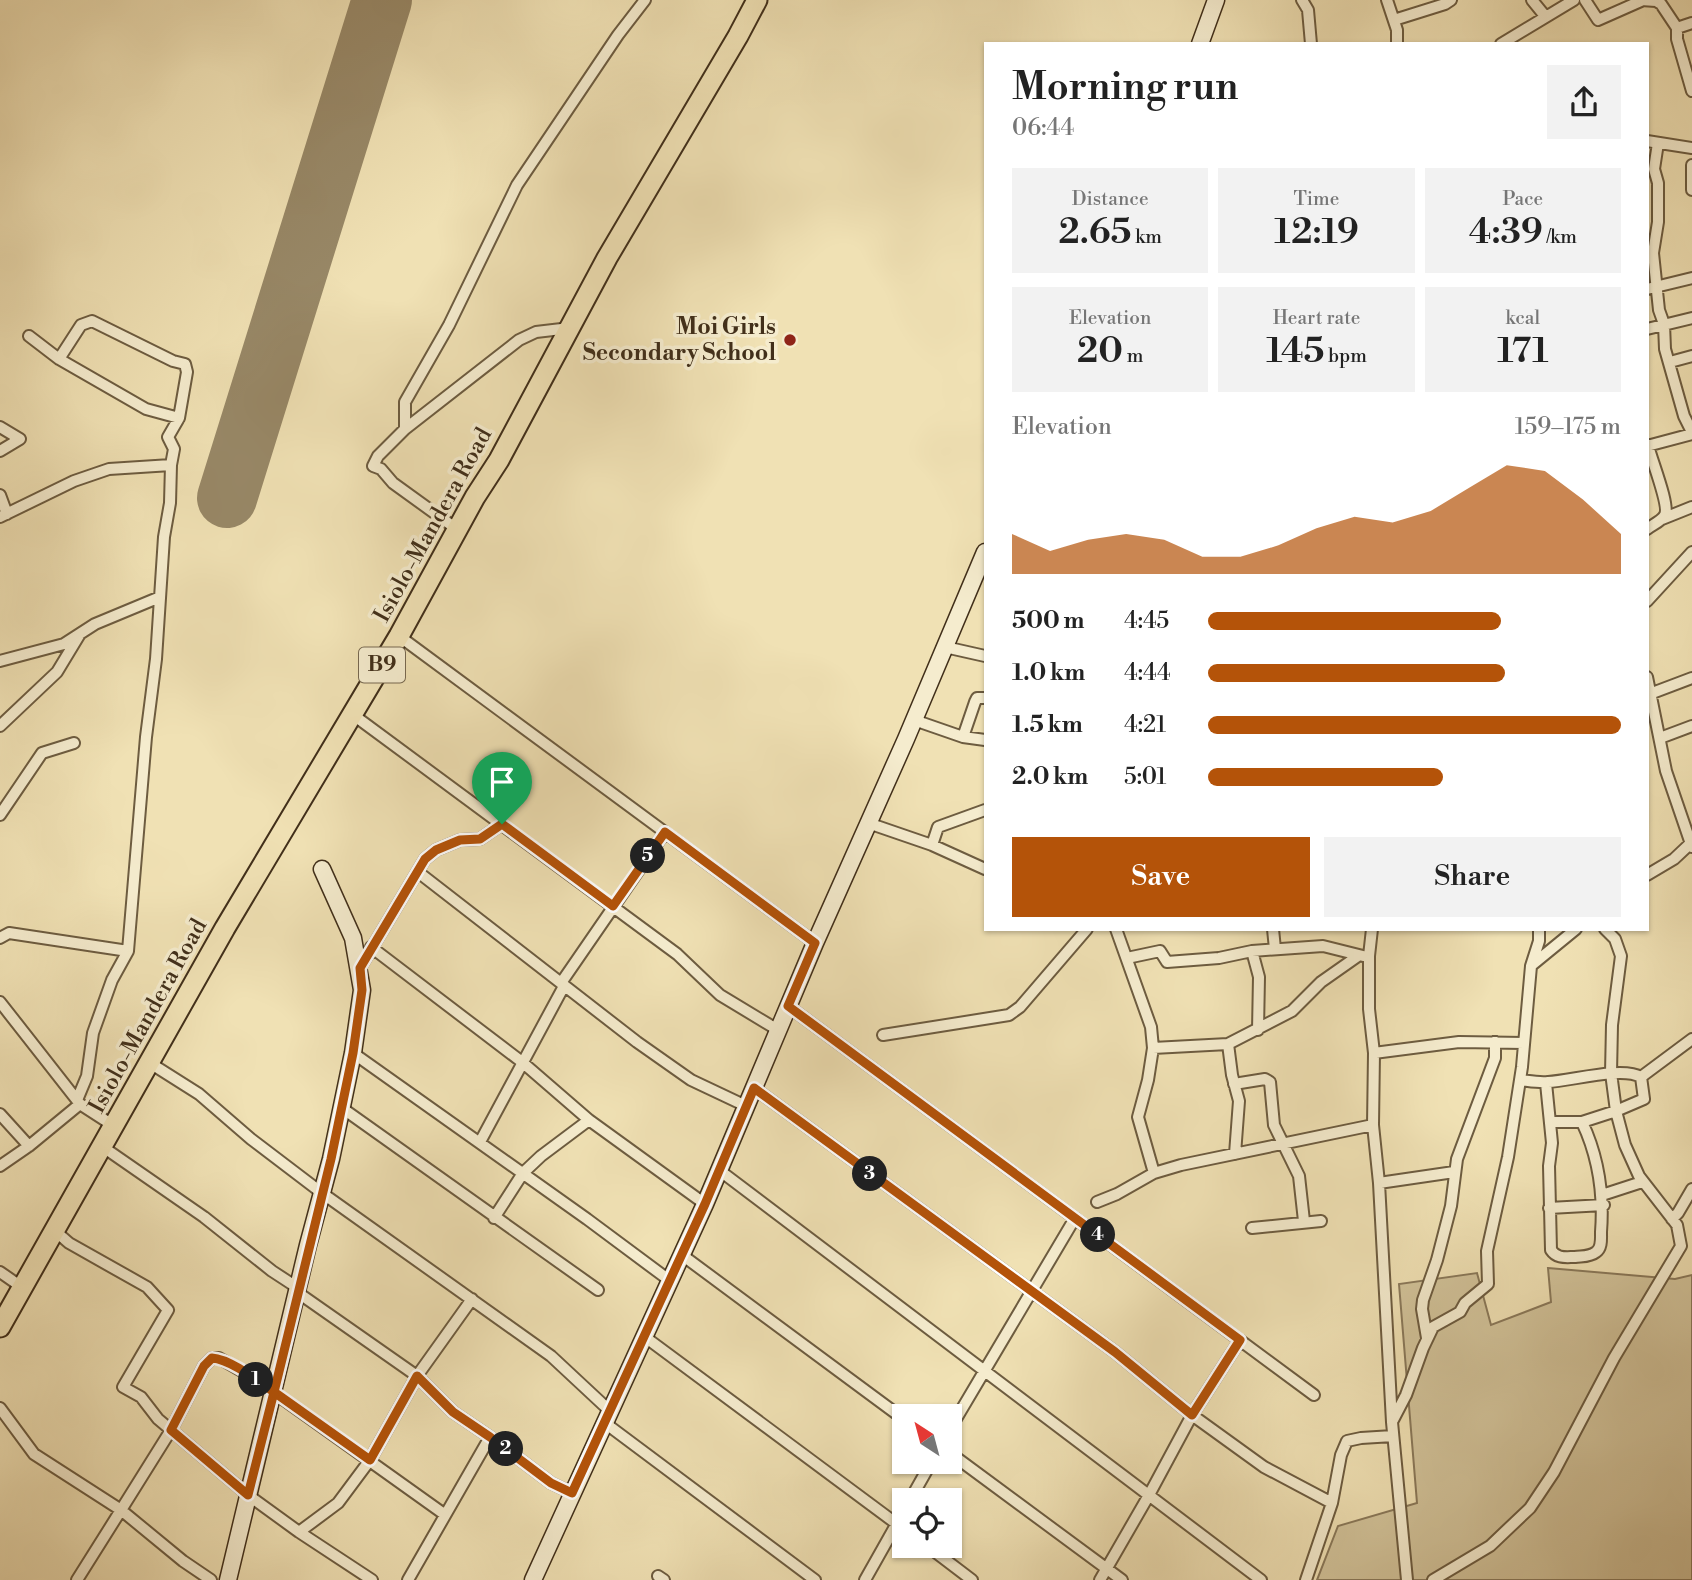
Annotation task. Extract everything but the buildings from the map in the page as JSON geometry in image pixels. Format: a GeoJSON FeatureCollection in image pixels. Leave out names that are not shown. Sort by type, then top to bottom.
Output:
{"type":"FeatureCollection","features":[{"type":"Feature","properties":{"kind":"highway","name":"Isiolo-Mandera Road"},"geometry":{"type":"LineString","coordinates":[[0,1327],[225,928],[399,636],[607,258],[757,0]]}},
{"type":"Feature","properties":{"kind":"main road"},"geometry":{"type":"LineString","coordinates":[[1201,42],[1216,0]]}},
{"type":"Feature","properties":{"kind":"main road"},"geometry":{"type":"LineString","coordinates":[[533,1580],[705,1204],[984,554]]}},
{"type":"Feature","properties":{"kind":"main road"},"geometry":{"type":"LineString","coordinates":[[228,1580],[342,1108],[362,990],[353,938],[322,869]]}},
{"type":"Feature","properties":{"kind":"street"},"geometry":{"type":"LineString","coordinates":[[405,429],[405,402],[449,325],[517,185],[618,35],[645,0]]}},
{"type":"Feature","properties":{"kind":"street"},"geometry":{"type":"LineString","coordinates":[[1302,0],[1308,10],[1311,42]]}},
{"type":"Feature","properties":{"kind":"street"},"geometry":{"type":"LineString","coordinates":[[1387,0],[1397,30],[1397,42]]}},
{"type":"Feature","properties":{"kind":"street"},"geometry":{"type":"LineString","coordinates":[[1394,20],[1451,0]]}},
{"type":"Feature","properties":{"kind":"street"},"geometry":{"type":"LineString","coordinates":[[1532,0],[1545,16]]}},
{"type":"Feature","properties":{"kind":"street"},"geometry":{"type":"LineString","coordinates":[[1504,42],[1574,0]]}},
{"type":"Feature","properties":{"kind":"street"},"geometry":{"type":"LineString","coordinates":[[1585,0],[1598,20],[1641,0],[1661,4],[1677,28],[1677,39],[1692,91]]}},
{"type":"Feature","properties":{"kind":"street"},"geometry":{"type":"LineString","coordinates":[[1677,28],[1692,23]]}},
{"type":"Feature","properties":{"kind":"street"},"geometry":{"type":"LineString","coordinates":[[1649,445],[1692,433],[1684,416],[1665,349],[1664,324],[1652,288],[1650,253],[1658,222],[1658,183],[1652,142],[1692,148]]}},
{"type":"Feature","properties":{"kind":"street"},"geometry":{"type":"LineString","coordinates":[[1692,165],[1692,190]]}},
{"type":"Feature","properties":{"kind":"street"},"geometry":{"type":"LineString","coordinates":[[1652,288],[1692,278]]}},
{"type":"Feature","properties":{"kind":"street"},"geometry":{"type":"LineString","coordinates":[[1649,328],[1692,318]]}},
{"type":"Feature","properties":{"kind":"street"},"geometry":{"type":"LineString","coordinates":[[0,1166],[29,1146],[79,1102],[87,1076],[93,1033],[112,980],[128,951],[146,737],[156,659],[164,537],[170,503],[174,449],[168,437],[179,418],[187,372],[184,364],[92,321],[81,325],[59,359]]}},
{"type":"Feature","properties":{"kind":"street"},"geometry":{"type":"LineString","coordinates":[[458,530],[393,483],[381,469],[373,466],[378,456],[405,429],[519,340],[536,332],[571,327]]}},
{"type":"Feature","properties":{"kind":"street"},"geometry":{"type":"LineString","coordinates":[[29,335],[59,359],[146,410],[179,418]]}},
{"type":"Feature","properties":{"kind":"street"},"geometry":{"type":"LineString","coordinates":[[1670,362],[1692,356]]}},
{"type":"Feature","properties":{"kind":"street"},"geometry":{"type":"LineString","coordinates":[[0,427],[20,439],[0,451]]}},
{"type":"Feature","properties":{"kind":"street"},"geometry":{"type":"LineString","coordinates":[[1649,450],[1661,481],[1666,513],[1662,519]]}},
{"type":"Feature","properties":{"kind":"street"},"geometry":{"type":"LineString","coordinates":[[0,495],[3,516],[74,481],[109,469],[171,465]]}},
{"type":"Feature","properties":{"kind":"street"},"geometry":{"type":"LineString","coordinates":[[1649,528],[1662,519],[1692,507]]}},
{"type":"Feature","properties":{"kind":"street"},"geometry":{"type":"LineString","coordinates":[[1649,599],[1692,552]]}},
{"type":"Feature","properties":{"kind":"street"},"geometry":{"type":"LineString","coordinates":[[0,661],[64,644],[82,632],[160,597]]}},
{"type":"Feature","properties":{"kind":"street"},"geometry":{"type":"LineString","coordinates":[[0,726],[57,672],[82,632]]}},
{"type":"Feature","properties":{"kind":"street"},"geometry":{"type":"LineString","coordinates":[[399,636],[815,943]]}},
{"type":"Feature","properties":{"kind":"street"},"geometry":{"type":"LineString","coordinates":[[945,648],[984,656]]}},
{"type":"Feature","properties":{"kind":"street"},"geometry":{"type":"LineString","coordinates":[[1649,874],[1692,844],[1667,771],[1649,693],[1692,678]]}},
{"type":"Feature","properties":{"kind":"street"},"geometry":{"type":"LineString","coordinates":[[963,737],[977,698],[984,698]]}},
{"type":"Feature","properties":{"kind":"street"},"geometry":{"type":"LineString","coordinates":[[352,714],[677,954],[720,995],[778,1030]]}},
{"type":"Feature","properties":{"kind":"street"},"geometry":{"type":"LineString","coordinates":[[914,720],[963,737],[984,740]]}},
{"type":"Feature","properties":{"kind":"street"},"geometry":{"type":"LineString","coordinates":[[1660,738],[1692,726]]}},
{"type":"Feature","properties":{"kind":"street"},"geometry":{"type":"LineString","coordinates":[[0,815],[42,753],[74,743]]}},
{"type":"Feature","properties":{"kind":"street"},"geometry":{"type":"LineString","coordinates":[[932,845],[938,827],[984,810]]}},
{"type":"Feature","properties":{"kind":"street"},"geometry":{"type":"LineString","coordinates":[[868,823],[932,845],[984,869]]}},
{"type":"Feature","properties":{"kind":"street"},"geometry":{"type":"LineString","coordinates":[[360,968],[425,859],[436,850],[460,840],[480,839],[502,824]]}},
{"type":"Feature","properties":{"kind":"street"},"geometry":{"type":"LineString","coordinates":[[480,1142],[562,984],[665,832]]}},
{"type":"Feature","properties":{"kind":"street"},"geometry":{"type":"LineString","coordinates":[[418,872],[637,1042],[691,1080],[746,1106]]}},
{"type":"Feature","properties":{"kind":"street"},"geometry":{"type":"LineString","coordinates":[[883,1035],[1009,1015],[1020,1007],[1084,931]]}},
{"type":"Feature","properties":{"kind":"street"},"geometry":{"type":"LineString","coordinates":[[1117,931],[1148,1016],[1153,1048],[1139,1117],[1154,1173]]}},
{"type":"Feature","properties":{"kind":"street"},"geometry":{"type":"LineString","coordinates":[[1273,931],[1275,949]]}},
{"type":"Feature","properties":{"kind":"street"},"geometry":{"type":"LineString","coordinates":[[1371,931],[1363,956],[1374,1053],[1373,1125],[1379,1183],[1393,1436],[1407,1580]]}},
{"type":"Feature","properties":{"kind":"street"},"geometry":{"type":"LineString","coordinates":[[1392,1422],[1406,1395],[1433,1327],[1460,1312],[1465,1303],[1488,1284],[1487,1251],[1503,1181],[1520,1080],[1531,966],[1539,941],[1539,931]]}},
{"type":"Feature","properties":{"kind":"street"},"geometry":{"type":"LineString","coordinates":[[1531,966],[1574,931]]}},
{"type":"Feature","properties":{"kind":"street"},"geometry":{"type":"LineString","coordinates":[[1433,1580],[1490,1546],[1530,1508],[1554,1472],[1633,1323],[1677,1254],[1681,1238],[1677,1225],[1642,1182],[1625,1145],[1616,1111],[1611,1073],[1612,1025],[1621,956],[1615,939],[1607,931]]}},
{"type":"Feature","properties":{"kind":"street"},"geometry":{"type":"LineString","coordinates":[[0,938],[9,933],[128,951]]}},
{"type":"Feature","properties":{"kind":"street"},"geometry":{"type":"LineString","coordinates":[[1127,958],[1160,951],[1167,962],[1219,958],[1252,951],[1322,946],[1363,956]]}},
{"type":"Feature","properties":{"kind":"street"},"geometry":{"type":"LineString","coordinates":[[371,947],[522,1062],[589,1120],[705,1204]]}},
{"type":"Feature","properties":{"kind":"street"},"geometry":{"type":"LineString","coordinates":[[1252,951],[1259,977],[1258,1030]]}},
{"type":"Feature","properties":{"kind":"street"},"geometry":{"type":"LineString","coordinates":[[1153,1048],[1228,1044],[1292,1011],[1321,982],[1363,956]]}},
{"type":"Feature","properties":{"kind":"street"},"geometry":{"type":"LineString","coordinates":[[0,1002],[79,1102],[114,1126]]}},
{"type":"Feature","properties":{"kind":"street"},"geometry":{"type":"LineString","coordinates":[[788,1006],[1314,1395]]}},
{"type":"Feature","properties":{"kind":"street"},"geometry":{"type":"LineString","coordinates":[[1641,1077],[1692,1039]]}},
{"type":"Feature","properties":{"kind":"street"},"geometry":{"type":"LineString","coordinates":[[1374,1053],[1459,1042],[1524,1043]]}},
{"type":"Feature","properties":{"kind":"street"},"geometry":{"type":"LineString","coordinates":[[1427,1338],[1423,1300],[1451,1206],[1459,1152],[1495,1058],[1495,1042]]}},
{"type":"Feature","properties":{"kind":"street"},"geometry":{"type":"LineString","coordinates":[[1228,1044],[1239,1101],[1235,1154]]}},
{"type":"Feature","properties":{"kind":"street"},"geometry":{"type":"LineString","coordinates":[[353,1053],[669,1280]]}},
{"type":"Feature","properties":{"kind":"street"},"geometry":{"type":"LineString","coordinates":[[150,1063],[199,1094],[251,1139],[322,1193],[551,1356],[607,1417],[815,1580]]}},
{"type":"Feature","properties":{"kind":"street"},"geometry":{"type":"LineString","coordinates":[[1520,1080],[1546,1083],[1611,1073],[1637,1074],[1641,1077]]}},
{"type":"Feature","properties":{"kind":"street"},"geometry":{"type":"LineString","coordinates":[[1551,1122],[1582,1122],[1644,1099],[1641,1077]]}},
{"type":"Feature","properties":{"kind":"street"},"geometry":{"type":"LineString","coordinates":[[1234,1084],[1265,1079],[1270,1082],[1274,1125],[1298,1175],[1304,1221]]}},
{"type":"Feature","properties":{"kind":"street"},"geometry":{"type":"LineString","coordinates":[[1546,1083],[1552,1154],[1549,1166],[1549,1236],[1554,1255],[1561,1257],[1586,1256],[1599,1249],[1603,1200],[1597,1158],[1582,1122]]}},
{"type":"Feature","properties":{"kind":"street"},"geometry":{"type":"LineString","coordinates":[[754,1088],[1115,1352],[1192,1415],[1264,1467],[1332,1503]]}},
{"type":"Feature","properties":{"kind":"street"},"geometry":{"type":"LineString","coordinates":[[342,1108],[598,1290]]}},
{"type":"Feature","properties":{"kind":"street"},"geometry":{"type":"LineString","coordinates":[[0,1114],[29,1146]]}},
{"type":"Feature","properties":{"kind":"street"},"geometry":{"type":"LineString","coordinates":[[494,1218],[523,1173],[589,1120]]}},
{"type":"Feature","properties":{"kind":"street"},"geometry":{"type":"LineString","coordinates":[[1097,1202],[1154,1173],[1181,1165],[1373,1125]]}},
{"type":"Feature","properties":{"kind":"street"},"geometry":{"type":"LineString","coordinates":[[103,1147],[204,1217],[272,1271],[417,1376],[453,1412],[551,1483],[572,1493]]}},
{"type":"Feature","properties":{"kind":"street"},"geometry":{"type":"LineString","coordinates":[[719,1170],[1261,1580]]}},
{"type":"Feature","properties":{"kind":"street"},"geometry":{"type":"LineString","coordinates":[[1379,1183],[1454,1172]]}},
{"type":"Feature","properties":{"kind":"street"},"geometry":{"type":"LineString","coordinates":[[1549,1208],[1603,1200],[1642,1182]]}},
{"type":"Feature","properties":{"kind":"street"},"geometry":{"type":"LineString","coordinates":[[1672,1219],[1692,1189]]}},
{"type":"Feature","properties":{"kind":"street"},"geometry":{"type":"LineString","coordinates":[[962,1408],[1075,1218]]}},
{"type":"Feature","properties":{"kind":"street"},"geometry":{"type":"LineString","coordinates":[[1252,1228],[1321,1221]]}},
{"type":"Feature","properties":{"kind":"street"},"geometry":{"type":"LineString","coordinates":[[54,1230],[69,1243],[147,1287],[168,1310],[124,1387],[141,1397],[158,1419],[248,1495],[372,1580]]}},
{"type":"Feature","properties":{"kind":"street"},"geometry":{"type":"LineString","coordinates":[[682,1255],[892,1410]]}},
{"type":"Feature","properties":{"kind":"street"},"geometry":{"type":"LineString","coordinates":[[0,1272],[23,1288]]}},
{"type":"Feature","properties":{"kind":"street"},"geometry":{"type":"LineString","coordinates":[[299,1532],[338,1503],[370,1460],[417,1376],[472,1299]]}},
{"type":"Feature","properties":{"kind":"street"},"geometry":{"type":"LineString","coordinates":[[645,1337],[892,1520]]}},
{"type":"Feature","properties":{"kind":"street"},"geometry":{"type":"LineString","coordinates":[[1100,1580],[1192,1415],[1240,1340]]}},
{"type":"Feature","properties":{"kind":"street"},"geometry":{"type":"LineString","coordinates":[[77,1580],[171,1430],[204,1366],[212,1358],[219,1358],[252,1377],[444,1514]]}},
{"type":"Feature","properties":{"kind":"street"},"geometry":{"type":"LineString","coordinates":[[0,1408],[34,1454],[121,1510],[211,1580]]}},
{"type":"Feature","properties":{"kind":"street"},"geometry":{"type":"LineString","coordinates":[[1306,1580],[1332,1503],[1341,1455],[1347,1441],[1354,1438],[1393,1436]]}},
{"type":"Feature","properties":{"kind":"street"},"geometry":{"type":"LineString","coordinates":[[408,1580],[490,1437]]}},
{"type":"Feature","properties":{"kind":"street"},"geometry":{"type":"LineString","coordinates":[[962,1462],[1122,1580]]}},
{"type":"Feature","properties":{"kind":"street"},"geometry":{"type":"LineString","coordinates":[[865,1580],[892,1540]]}},
{"type":"Feature","properties":{"kind":"street"},"geometry":{"type":"LineString","coordinates":[[943,1558],[972,1580]]}},
{"type":"Feature","properties":{"kind":"shaded area"},"geometry":{"type":"Polygon","coordinates":[[[1548,1268],[1675,1279],[1692,1275],[1692,1580],[1317,1580],[1338,1526],[1417,1503],[1399,1284],[1477,1273],[1491,1325],[1551,1302],[1548,1268]]]}},
{"type":"Feature","properties":{"kind":"runway"},"geometry":{"type":"LineString","coordinates":[[227,498],[382,0]]}},
{"type":"Feature","properties":{"kind":"place","name":"Moi Girls Secondary School"},"geometry":{"type":"Point","coordinates":[790,340]}},
{"type":"Feature","properties":{"kind":"route"},"geometry":{"type":"LineString","coordinates":[[502,824],[480,839],[460,840],[436,850],[425,859],[360,968],[362,990],[353,1053],[331,1159],[274,1392],[219,1358],[212,1358],[204,1366],[171,1430],[248,1495],[274,1392],[370,1460],[417,1376],[453,1412],[551,1483],[572,1493],[679,1262],[754,1088],[1115,1352],[1192,1415],[1240,1340],[788,1006],[815,943],[665,832],[613,906],[502,824]]}}]}
